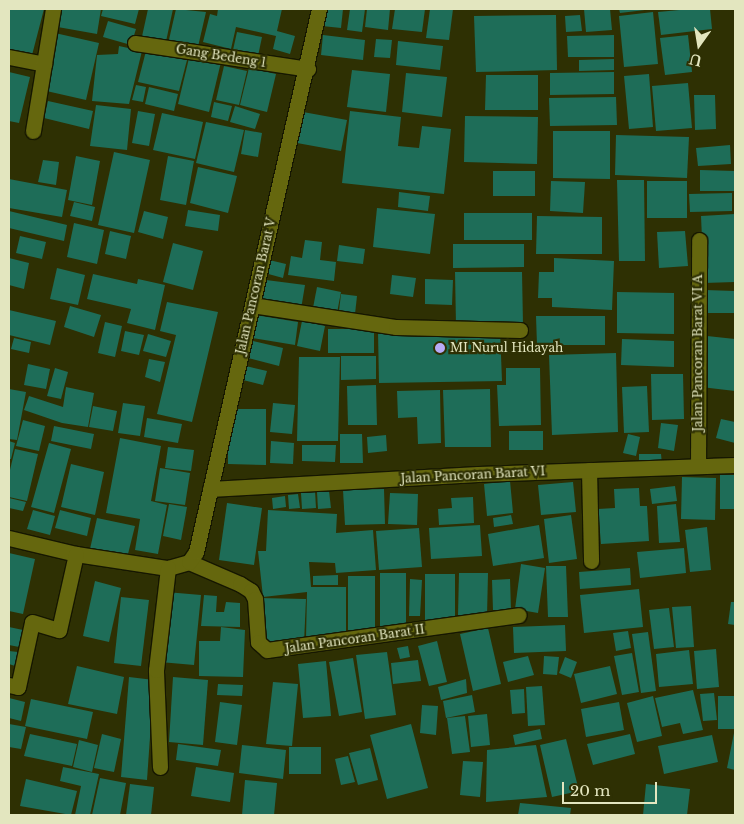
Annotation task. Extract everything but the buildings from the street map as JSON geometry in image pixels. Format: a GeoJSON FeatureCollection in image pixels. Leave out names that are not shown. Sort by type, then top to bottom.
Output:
{"type":"FeatureCollection","features":[{"type":"Feature","properties":{"kind":"street"},"geometry":{"type":"LineString","coordinates":[[32,131],[53,9]]}},
{"type":"Feature","properties":{"kind":"street","name":"Jalan Pancoran Barat V"},"geometry":{"type":"LineString","coordinates":[[189,562],[196,552],[308,69],[320,9]]}},
{"type":"Feature","properties":{"kind":"street","name":"Gang Bedeng 1"},"geometry":{"type":"LineString","coordinates":[[135,43],[308,69]]}},
{"type":"Feature","properties":{"kind":"street"},"geometry":{"type":"LineString","coordinates":[[9,57],[44,64]]}},
{"type":"Feature","properties":{"kind":"street","name":"Jalan Pancoran Barat VI A"},"geometry":{"type":"LineString","coordinates":[[698,466],[699,240]]}},
{"type":"Feature","properties":{"kind":"street"},"geometry":{"type":"LineString","coordinates":[[252,305],[396,327],[520,330]]}},
{"type":"Feature","properties":{"kind":"street","name":"Jalan Pancoran Barat VI"},"geometry":{"type":"LineString","coordinates":[[210,489],[589,470],[735,465]]}},
{"type":"Feature","properties":{"kind":"street"},"geometry":{"type":"LineString","coordinates":[[589,470],[591,561]]}},
{"type":"Feature","properties":{"kind":"street"},"geometry":{"type":"LineString","coordinates":[[9,538],[76,554],[168,568],[189,562]]}},
{"type":"Feature","properties":{"kind":"street"},"geometry":{"type":"LineString","coordinates":[[9,685],[18,687],[32,622],[59,630],[76,554]]}},
{"type":"Feature","properties":{"kind":"street","name":"Jalan Pancoran Barat II"},"geometry":{"type":"LineString","coordinates":[[189,562],[251,591],[256,599],[258,642],[267,650],[519,615]]}},
{"type":"Feature","properties":{"kind":"street"},"geometry":{"type":"LineString","coordinates":[[160,768],[156,670],[168,568]]}},
{"type":"Feature","properties":{"kind":"place","name":"MI Nurul Hidayah"},"geometry":{"type":"Point","coordinates":[440,348]}}]}
